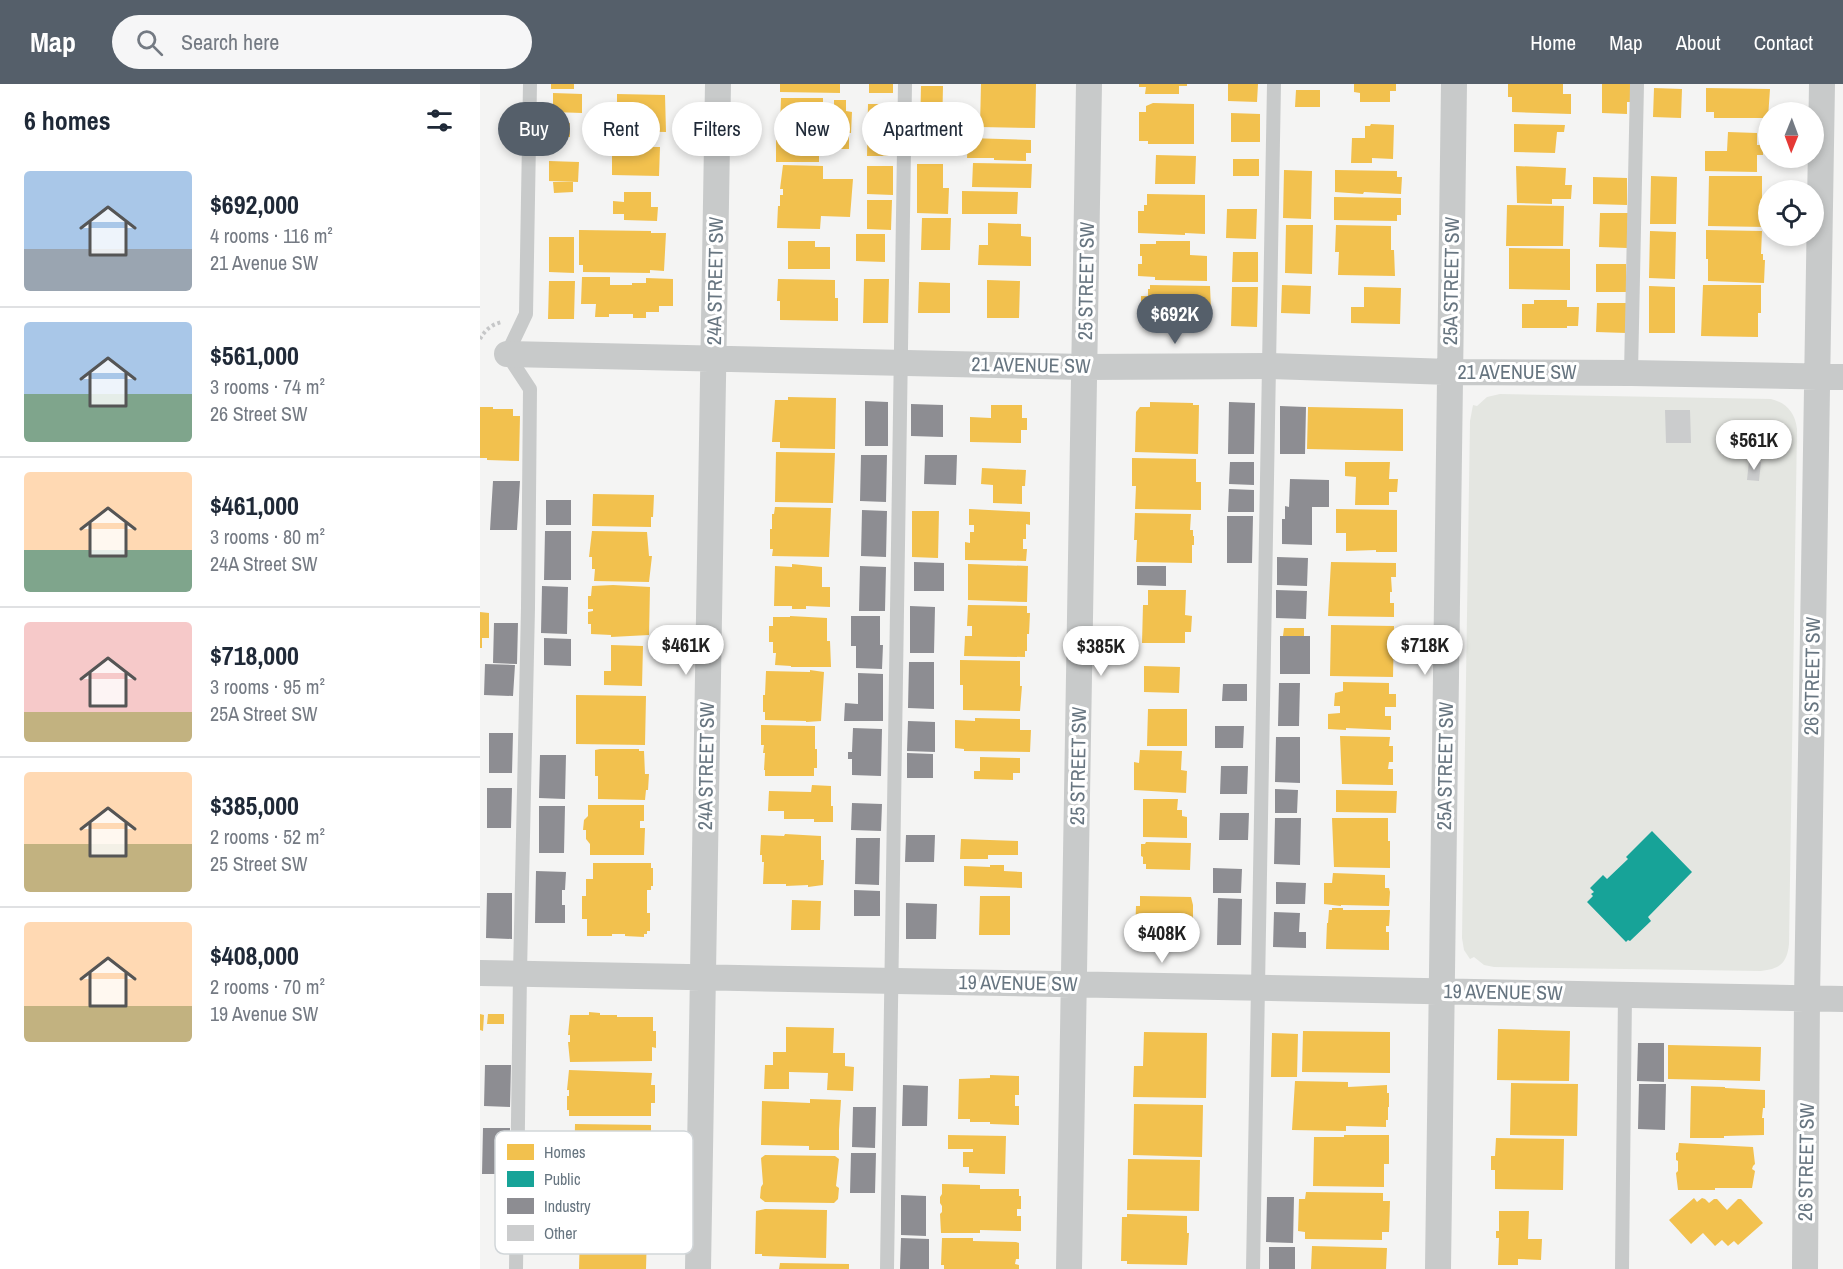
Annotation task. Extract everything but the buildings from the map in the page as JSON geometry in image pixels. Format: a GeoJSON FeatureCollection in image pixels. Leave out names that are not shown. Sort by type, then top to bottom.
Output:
{"type":"FeatureCollection","features":[{"type":"Feature","properties":{"kind":"street","name":"24A STREET SW"},"geometry":{"type":"LineString","coordinates":[[698,1269],[718,84]]}},
{"type":"Feature","properties":{"kind":"street","name":"25 STREET SW"},"geometry":{"type":"LineString","coordinates":[[1069,1269],[1089,84]]}},
{"type":"Feature","properties":{"kind":"street","name":"25A STREET SW"},"geometry":{"type":"LineString","coordinates":[[1438,1269],[1454,84]]}},
{"type":"Feature","properties":{"kind":"street","name":"26 STREET SW"},"geometry":{"type":"LineString","coordinates":[[1805,1269],[1807,999],[1822,84]]}},
{"type":"Feature","properties":{"kind":"street","name":"21 AVENUE SW"},"geometry":{"type":"LineString","coordinates":[[507,354],[1084,367],[1269,366],[1450,372],[1843,377]]}},
{"type":"Feature","properties":{"kind":"street","name":"19 AVENUE SW"},"geometry":{"type":"LineString","coordinates":[[480,973],[1843,999]]}},
{"type":"Feature","properties":{"kind":"lane"},"geometry":{"type":"LineString","coordinates":[[518,1131],[530,389],[507,354],[526,314],[530,84]]}},
{"type":"Feature","properties":{"kind":"lane"},"geometry":{"type":"LineString","coordinates":[[887,1269],[905,84]]}},
{"type":"Feature","properties":{"kind":"lane"},"geometry":{"type":"LineString","coordinates":[[1252,1269],[1274,84]]}},
{"type":"Feature","properties":{"kind":"lane"},"geometry":{"type":"LineString","coordinates":[[1631,373],[1637,84]]}},
{"type":"Feature","properties":{"kind":"lane"},"geometry":{"type":"LineString","coordinates":[[1622,1269],[1626,994]]}},
{"type":"Feature","properties":{"kind":"lane"},"geometry":{"type":"LineString","coordinates":[[516,1254],[516,1269]]}},
{"type":"Feature","properties":{"kind":"path"},"geometry":{"type":"LineString","coordinates":[[480,339],[493,325],[506,321]]}},
{"type":"Feature","properties":{"kind":"shaded area"},"geometry":{"type":"Polygon","coordinates":[[[1500,394],[1771,399],[1786,406],[1794,418],[1797,429],[1789,944],[1786,956],[1778,967],[1761,971],[1494,967],[1484,965],[1474,957],[1470,959],[1464,950],[1462,938],[1470,421],[1473,405],[1477,406],[1487,397],[1500,394]]]}}]}
